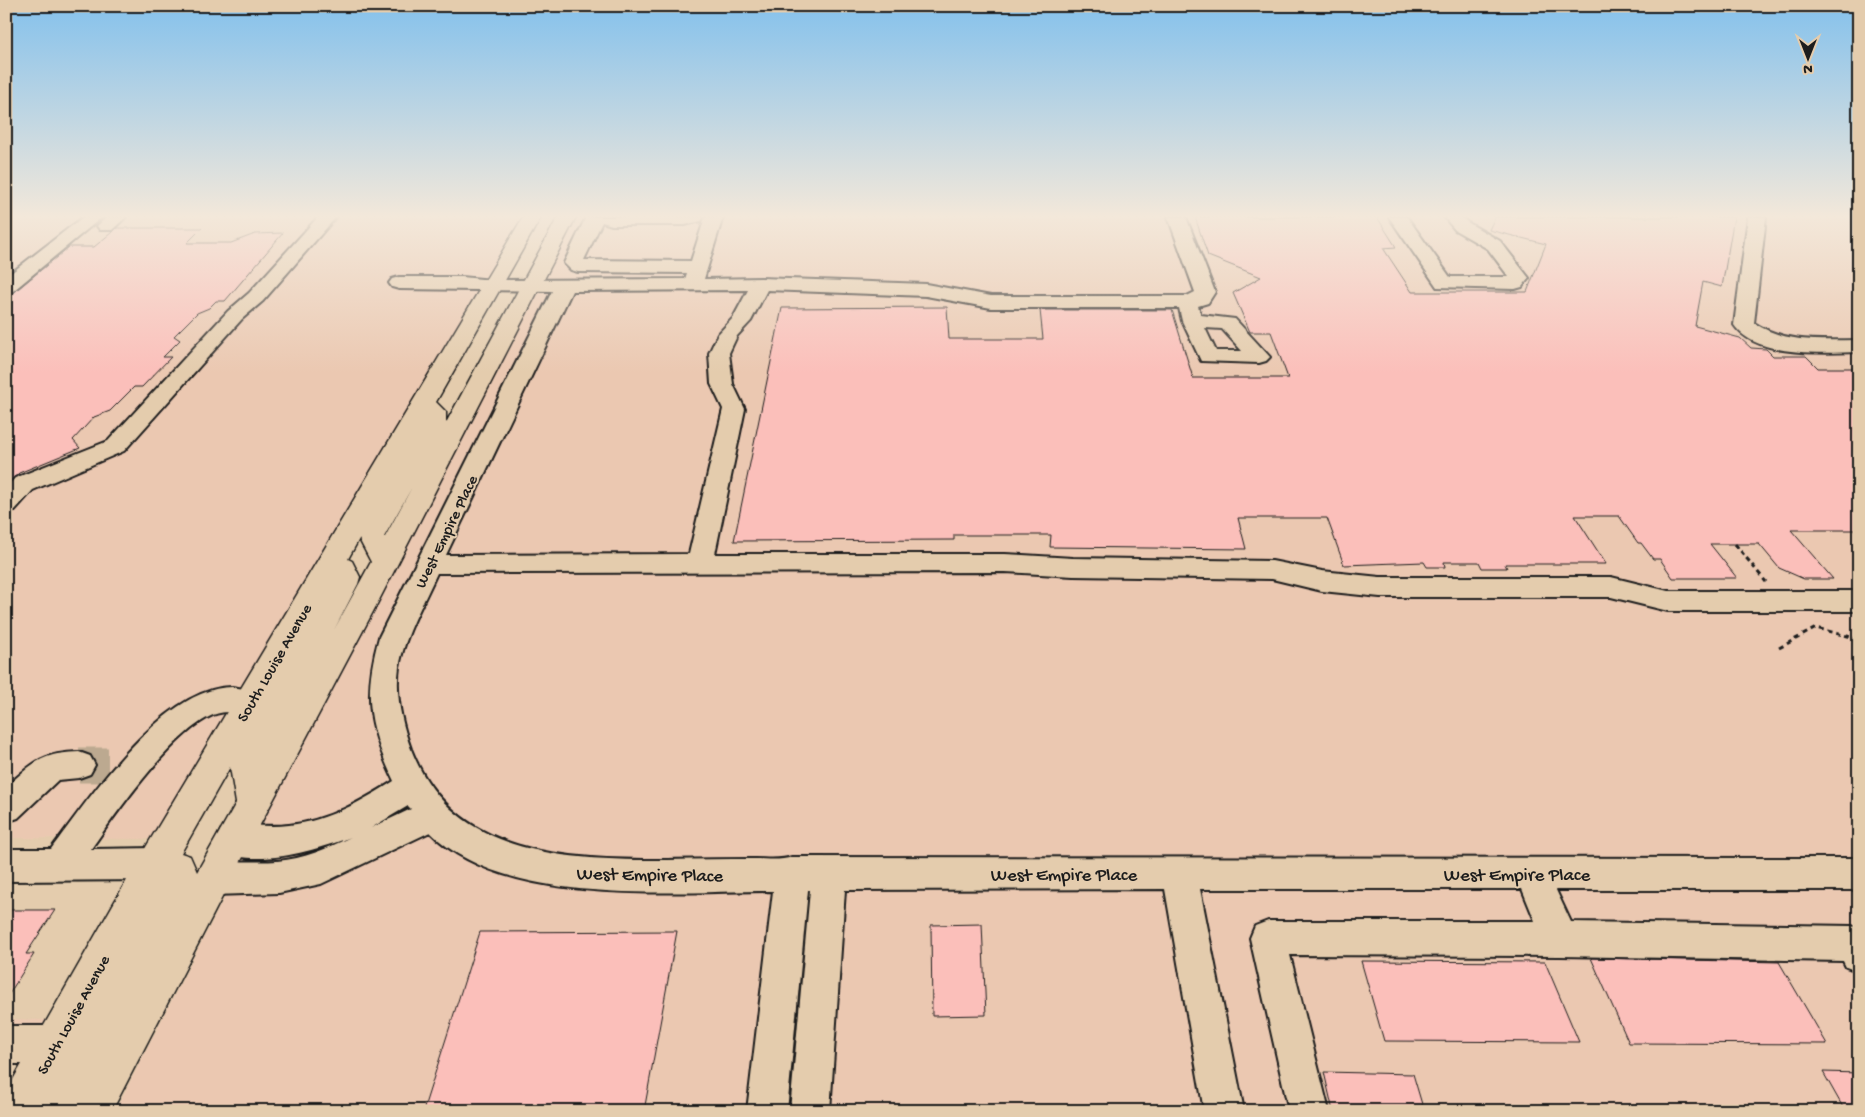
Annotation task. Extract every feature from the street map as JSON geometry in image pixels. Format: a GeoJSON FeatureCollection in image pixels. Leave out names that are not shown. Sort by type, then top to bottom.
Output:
{"type":"FeatureCollection","features":[{"type":"Feature","properties":{"kind":"main road","name":"South Louise Avenue"},"geometry":{"type":"LineString","coordinates":[[19,1111],[156,864],[502,269]]}},
{"type":"Feature","properties":{"kind":"main road"},"geometry":{"type":"LineString","coordinates":[[89,1111],[212,879],[385,562],[539,269]]}},
{"type":"Feature","properties":{"kind":"main road"},"geometry":{"type":"LineString","coordinates":[[385,562],[372,537],[434,426],[435,413],[433,409],[423,404]]}},
{"type":"Feature","properties":{"kind":"main road"},"geometry":{"type":"LineString","coordinates":[[253,805],[246,765],[344,584],[346,576],[342,568],[331,563]]}},
{"type":"Feature","properties":{"kind":"main road"},"geometry":{"type":"LineString","coordinates":[[55,1111],[59,1096],[176,885],[180,874],[177,868],[168,864],[156,864]]}},
{"type":"Feature","properties":{"kind":"street"},"geometry":{"type":"LineString","coordinates":[[6,287],[32,269]]}},
{"type":"Feature","properties":{"kind":"street"},"geometry":{"type":"LineString","coordinates":[[6,504],[24,484],[116,446],[235,315],[256,297],[281,269]]}},
{"type":"Feature","properties":{"kind":"street"},"geometry":{"type":"LineString","coordinates":[[619,269],[696,275],[761,284],[926,290],[991,302],[1187,302],[1201,299],[1205,292],[1196,269]]}},
{"type":"Feature","properties":{"kind":"street"},"geometry":{"type":"LineString","coordinates":[[696,275],[698,269]]}},
{"type":"Feature","properties":{"kind":"street"},"geometry":{"type":"LineString","coordinates":[[1434,269],[1444,283],[1515,284],[1519,278],[1512,269]]}},
{"type":"Feature","properties":{"kind":"street"},"geometry":{"type":"LineString","coordinates":[[1751,269],[1744,325],[1755,334],[1776,343],[1795,346],[1859,346]]}},
{"type":"Feature","properties":{"kind":"street"},"geometry":{"type":"LineString","coordinates":[[533,281],[565,285],[696,275]]}},
{"type":"Feature","properties":{"kind":"street"},"geometry":{"type":"LineString","coordinates":[[400,283],[533,281],[696,275]]}},
{"type":"Feature","properties":{"kind":"street"},"geometry":{"type":"LineString","coordinates":[[700,564],[734,409],[722,384],[720,353],[728,334],[741,321],[761,284]]}},
{"type":"Feature","properties":{"kind":"street","name":"West Empire Place"},"geometry":{"type":"LineString","coordinates":[[565,285],[393,638],[384,674],[385,710],[396,752],[414,785],[448,828],[501,857],[564,872],[617,876],[792,873],[1532,873],[1857,876]]}},
{"type":"Feature","properties":{"kind":"street"},"geometry":{"type":"LineString","coordinates":[[741,321],[757,315],[797,286]]}},
{"type":"Feature","properties":{"kind":"street"},"geometry":{"type":"LineString","coordinates":[[1812,362],[1859,362]]}},
{"type":"Feature","properties":{"kind":"street"},"geometry":{"type":"LineString","coordinates":[[429,564],[1005,563],[1073,567],[1272,570],[1322,581],[1380,587],[1611,587],[1668,601],[1859,601]]}},
{"type":"Feature","properties":{"kind":"street"},"geometry":{"type":"LineString","coordinates":[[6,808],[47,770],[59,766],[107,765],[145,752],[196,710],[220,700],[251,701]]}},
{"type":"Feature","properties":{"kind":"street"},"geometry":{"type":"LineString","coordinates":[[59,865],[107,765]]}},
{"type":"Feature","properties":{"kind":"street"},"geometry":{"type":"LineString","coordinates":[[233,841],[292,840],[340,826],[384,804],[414,785]]}},
{"type":"Feature","properties":{"kind":"street"},"geometry":{"type":"LineString","coordinates":[[212,879],[279,877],[321,868],[435,813]]}},
{"type":"Feature","properties":{"kind":"street"},"geometry":{"type":"LineString","coordinates":[[6,865],[156,864]]}},
{"type":"Feature","properties":{"kind":"street"},"geometry":{"type":"LineString","coordinates":[[767,1111],[792,873]]}},
{"type":"Feature","properties":{"kind":"street"},"geometry":{"type":"LineString","coordinates":[[810,1111],[829,873]]}},
{"type":"Feature","properties":{"kind":"street"},"geometry":{"type":"LineString","coordinates":[[1532,873],[1560,939]]}},
{"type":"Feature","properties":{"kind":"street"},"geometry":{"type":"LineString","coordinates":[[1180,874],[1224,1111]]}},
{"type":"Feature","properties":{"kind":"street"},"geometry":{"type":"LineString","coordinates":[[1309,1111],[1268,938],[1560,939],[1852,944],[1859,954]]}},
{"type":"Feature","properties":{"kind":"street"},"geometry":{"type":"LineString","coordinates":[[6,1045],[55,1045]]}},
{"type":"Feature","properties":{"kind":"lane"},"geometry":{"type":"LineString","coordinates":[[1187,302],[1192,322]]}},
{"type":"Feature","properties":{"kind":"path"},"geometry":{"type":"LineString","coordinates":[[1735,544],[1770,588]]}},
{"type":"Feature","properties":{"kind":"path"},"geometry":{"type":"LineString","coordinates":[[1779,648],[1816,628],[1859,640]]}},
{"type":"Feature","properties":{"kind":"shaded area"},"geometry":{"type":"Polygon","coordinates":[[[6,269],[494,269],[156,839],[6,838],[6,269]]]}},
{"type":"Feature","properties":{"kind":"shaded area"},"geometry":{"type":"Polygon","coordinates":[[[546,269],[1859,269],[1859,1111],[115,1111],[546,269]]]}},
{"type":"Feature","properties":{"kind":"shaded area"},"geometry":{"type":"Polygon","coordinates":[[[6,1019],[46,1020],[24,1056],[6,1056],[6,1019]]]}},
{"type":"Feature","properties":{"kind":"building"},"geometry":{"type":"Polygon","coordinates":[[[42,269],[252,269],[225,301],[216,301],[209,308],[197,313],[174,336],[180,340],[163,357],[171,357],[142,387],[134,387],[110,411],[94,417],[73,440],[80,448],[19,473],[6,485],[6,295],[14,292],[42,269]]]}},
{"type":"Feature","properties":{"kind":"building"},"geometry":{"type":"Polygon","coordinates":[[[1241,269],[1397,269],[1412,292],[1527,292],[1536,269],[1725,269],[1722,287],[1703,282],[1695,326],[1740,338],[1751,348],[1766,349],[1773,356],[1806,356],[1818,368],[1859,368],[1859,530],[1791,530],[1833,579],[1804,579],[1779,568],[1759,544],[1710,544],[1737,578],[1673,578],[1660,559],[1653,559],[1641,543],[1638,543],[1619,516],[1575,516],[1606,564],[1505,564],[1507,568],[1482,568],[1479,562],[1444,562],[1445,567],[1427,567],[1424,562],[1344,565],[1327,518],[1238,518],[1246,549],[1050,547],[1051,535],[954,535],[954,540],[734,541],[782,308],[947,307],[949,339],[1043,339],[1040,310],[1172,310],[1193,378],[1288,378],[1271,332],[1250,332],[1233,293],[1261,277],[1241,269]]]}},
{"type":"Feature","properties":{"kind":"building"},"geometry":{"type":"Polygon","coordinates":[[[6,910],[55,910],[26,954],[34,954],[6,999],[6,910]]]}},
{"type":"Feature","properties":{"kind":"building"},"geometry":{"type":"Polygon","coordinates":[[[982,924],[986,1015],[932,1016],[931,925],[982,924]]]}},
{"type":"Feature","properties":{"kind":"building"},"geometry":{"type":"Polygon","coordinates":[[[677,931],[644,1111],[423,1111],[480,932],[677,931]]]}},
{"type":"Feature","properties":{"kind":"building"},"geometry":{"type":"Polygon","coordinates":[[[1591,958],[1779,962],[1827,1044],[1629,1043],[1591,958]]]}},
{"type":"Feature","properties":{"kind":"building"},"geometry":{"type":"Polygon","coordinates":[[[1361,961],[1545,962],[1579,1042],[1384,1041],[1361,961]]]}},
{"type":"Feature","properties":{"kind":"building"},"geometry":{"type":"Polygon","coordinates":[[[1324,1072],[1413,1074],[1424,1111],[1333,1111],[1324,1072]]]}},
{"type":"Feature","properties":{"kind":"building"},"geometry":{"type":"Polygon","coordinates":[[[1823,1072],[1859,1073],[1859,1111],[1845,1111],[1823,1072]]]}},
{"type":"Feature","properties":{"kind":"tunnel"},"geometry":{"type":"LineString","coordinates":[[79,765],[108,765]]}}]}
